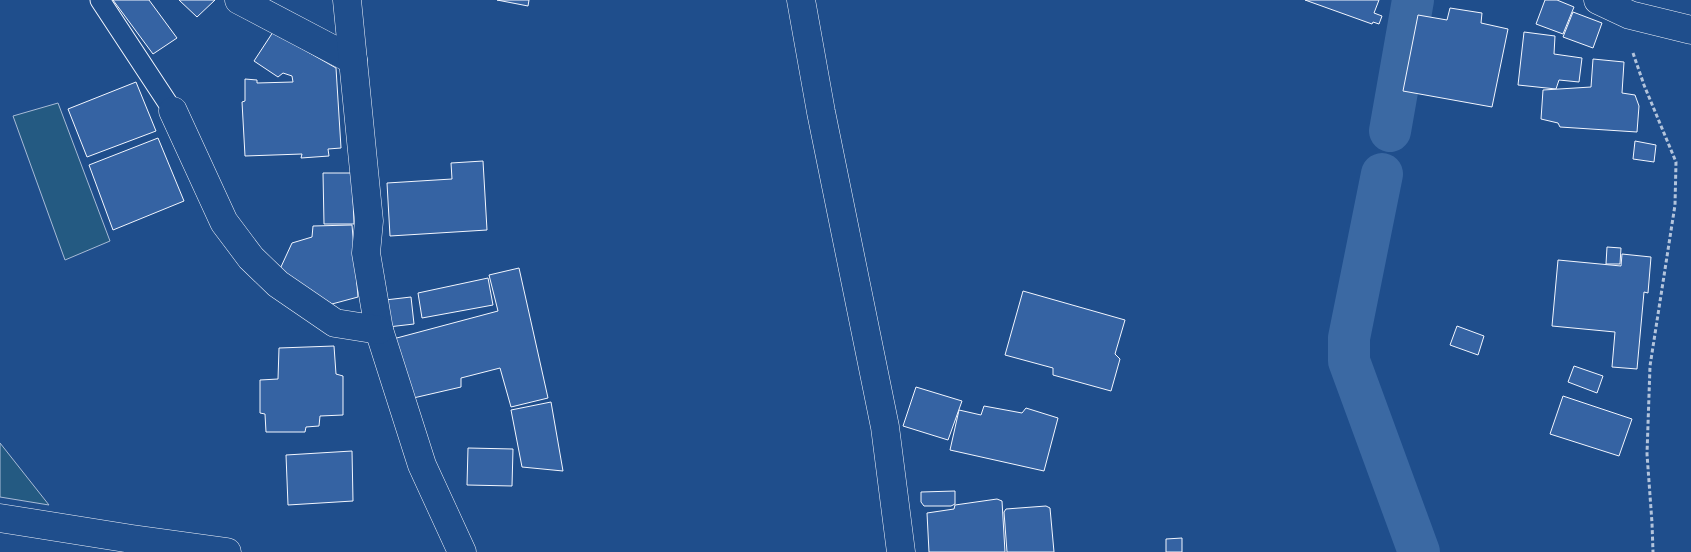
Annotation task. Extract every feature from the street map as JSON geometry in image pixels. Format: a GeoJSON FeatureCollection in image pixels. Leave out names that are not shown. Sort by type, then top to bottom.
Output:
{"type":"FeatureCollection","features":[{"type":"Feature","properties":{"kind":"street"},"geometry":{"type":"LineString","coordinates":[[239,0],[353,60]]}},
{"type":"Feature","properties":{"kind":"street"},"geometry":{"type":"LineString","coordinates":[[347,0],[370,221],[366,253],[379,330],[397,392],[422,465],[462,552]]}},
{"type":"Feature","properties":{"kind":"street"},"geometry":{"type":"LineString","coordinates":[[801,0],[821,112],[885,427],[901,552]]}},
{"type":"Feature","properties":{"kind":"street"},"geometry":{"type":"LineString","coordinates":[[1598,0],[1630,15],[1691,30]]}},
{"type":"Feature","properties":{"kind":"street"},"geometry":{"type":"LineString","coordinates":[[173,111],[224,222],[251,258],[278,284],[335,323],[379,330]]}},
{"type":"Feature","properties":{"kind":"street"},"geometry":{"type":"LineString","coordinates":[[0,518],[226,552]]}},
{"type":"Feature","properties":{"kind":"lane"},"geometry":{"type":"LineString","coordinates":[[100,0],[173,111]]}},
{"type":"Feature","properties":{"kind":"path"},"geometry":{"type":"LineString","coordinates":[[1630,15],[1632,51],[1676,162],[1675,205],[1650,366],[1647,454],[1653,552]]}},
{"type":"Feature","properties":{"kind":"shaded area"},"geometry":{"type":"Polygon","coordinates":[[[58,103],[110,241],[65,260],[13,116],[58,103]]]}},
{"type":"Feature","properties":{"kind":"shaded area"},"geometry":{"type":"Polygon","coordinates":[[[0,443],[49,505],[0,497],[0,443]]]}},
{"type":"Feature","properties":{"kind":"building"},"geometry":{"type":"Polygon","coordinates":[[[113,0],[149,0],[177,38],[153,54],[113,0]]]}},
{"type":"Feature","properties":{"kind":"building"},"geometry":{"type":"Polygon","coordinates":[[[179,0],[215,0],[197,17],[179,0]]]}},
{"type":"Feature","properties":{"kind":"building"},"geometry":{"type":"Polygon","coordinates":[[[497,0],[529,0],[528,6],[497,0]]]}},
{"type":"Feature","properties":{"kind":"building"},"geometry":{"type":"Polygon","coordinates":[[[1305,0],[1379,0],[1374,13],[1382,16],[1379,24],[1373,22],[1372,24],[1305,0]]]}},
{"type":"Feature","properties":{"kind":"building"},"geometry":{"type":"Polygon","coordinates":[[[1545,0],[1557,0],[1574,7],[1563,34],[1536,24],[1545,0]]]}},
{"type":"Feature","properties":{"kind":"building"},"geometry":{"type":"Polygon","coordinates":[[[1450,8],[1482,13],[1481,23],[1508,29],[1492,107],[1403,91],[1418,15],[1447,20],[1450,8]]]}},
{"type":"Feature","properties":{"kind":"building"},"geometry":{"type":"Polygon","coordinates":[[[1573,12],[1602,23],[1593,48],[1563,37],[1573,12]]]}},
{"type":"Feature","properties":{"kind":"building"},"geometry":{"type":"Polygon","coordinates":[[[273,32],[336,68],[341,148],[328,149],[329,156],[301,158],[302,154],[245,156],[242,102],[245,101],[245,79],[257,80],[257,83],[293,82],[292,76],[283,73],[278,77],[254,61],[273,32]]]}},
{"type":"Feature","properties":{"kind":"building"},"geometry":{"type":"Polygon","coordinates":[[[1524,32],[1555,36],[1554,54],[1582,58],[1579,82],[1559,80],[1556,89],[1518,85],[1524,32]]]}},
{"type":"Feature","properties":{"kind":"building"},"geometry":{"type":"Polygon","coordinates":[[[1593,59],[1624,62],[1622,93],[1635,95],[1639,106],[1637,132],[1560,127],[1558,123],[1541,119],[1543,90],[1591,87],[1593,59]]]}},
{"type":"Feature","properties":{"kind":"building"},"geometry":{"type":"Polygon","coordinates":[[[136,82],[156,131],[87,157],[68,109],[136,82]]]}},
{"type":"Feature","properties":{"kind":"building"},"geometry":{"type":"Polygon","coordinates":[[[158,138],[184,201],[113,230],[89,165],[158,138]]]}},
{"type":"Feature","properties":{"kind":"building"},"geometry":{"type":"Polygon","coordinates":[[[1635,141],[1656,145],[1654,162],[1633,159],[1635,141]]]}},
{"type":"Feature","properties":{"kind":"building"},"geometry":{"type":"Polygon","coordinates":[[[483,161],[487,230],[390,236],[387,183],[452,179],[451,163],[483,161]]]}},
{"type":"Feature","properties":{"kind":"building"},"geometry":{"type":"Polygon","coordinates":[[[323,173],[352,173],[354,224],[324,224],[323,173]]]}},
{"type":"Feature","properties":{"kind":"building"},"geometry":{"type":"Polygon","coordinates":[[[352,225],[358,297],[332,304],[288,278],[280,269],[292,243],[312,237],[313,226],[352,225]]]}},
{"type":"Feature","properties":{"kind":"building"},"geometry":{"type":"Polygon","coordinates":[[[1607,247],[1621,248],[1620,264],[1606,264],[1607,247]]]}},
{"type":"Feature","properties":{"kind":"building"},"geometry":{"type":"Polygon","coordinates":[[[1622,254],[1651,257],[1648,293],[1644,292],[1637,369],[1612,367],[1615,332],[1552,326],[1558,260],[1621,266],[1622,254]]]}},
{"type":"Feature","properties":{"kind":"building"},"geometry":{"type":"Polygon","coordinates":[[[519,268],[548,398],[511,407],[500,368],[461,378],[461,387],[409,399],[393,339],[498,311],[489,275],[519,268]]]}},
{"type":"Feature","properties":{"kind":"building"},"geometry":{"type":"Polygon","coordinates":[[[488,278],[493,305],[422,318],[418,293],[488,278]]]}},
{"type":"Feature","properties":{"kind":"building"},"geometry":{"type":"Polygon","coordinates":[[[1023,291],[1125,320],[1115,354],[1120,359],[1111,391],[1053,375],[1053,368],[1005,355],[1023,291]]]}},
{"type":"Feature","properties":{"kind":"building"},"geometry":{"type":"Polygon","coordinates":[[[411,297],[414,324],[388,327],[385,300],[411,297]]]}},
{"type":"Feature","properties":{"kind":"building"},"geometry":{"type":"Polygon","coordinates":[[[1457,326],[1484,336],[1478,355],[1450,345],[1457,326]]]}},
{"type":"Feature","properties":{"kind":"building"},"geometry":{"type":"Polygon","coordinates":[[[334,346],[336,374],[343,376],[343,415],[320,416],[319,426],[306,427],[305,432],[266,432],[265,414],[260,413],[260,380],[278,379],[279,348],[334,346]]]}},
{"type":"Feature","properties":{"kind":"building"},"geometry":{"type":"Polygon","coordinates":[[[1574,366],[1603,376],[1597,393],[1568,382],[1574,366]]]}},
{"type":"Feature","properties":{"kind":"building"},"geometry":{"type":"Polygon","coordinates":[[[916,387],[962,401],[948,440],[903,426],[916,387]]]}},
{"type":"Feature","properties":{"kind":"building"},"geometry":{"type":"Polygon","coordinates":[[[1563,396],[1632,419],[1619,456],[1550,434],[1563,396]]]}},
{"type":"Feature","properties":{"kind":"building"},"geometry":{"type":"Polygon","coordinates":[[[551,402],[563,471],[522,467],[511,410],[551,402]]]}},
{"type":"Feature","properties":{"kind":"building"},"geometry":{"type":"Polygon","coordinates":[[[984,406],[1022,413],[1026,408],[1058,418],[1044,471],[950,450],[959,410],[981,415],[984,406]]]}},
{"type":"Feature","properties":{"kind":"building"},"geometry":{"type":"Polygon","coordinates":[[[468,448],[513,449],[512,486],[467,485],[468,448]]]}},
{"type":"Feature","properties":{"kind":"building"},"geometry":{"type":"Polygon","coordinates":[[[352,451],[353,501],[288,505],[286,455],[352,451]]]}},
{"type":"Feature","properties":{"kind":"building"},"geometry":{"type":"Polygon","coordinates":[[[955,491],[955,504],[951,506],[924,506],[921,502],[921,492],[955,491]]]}},
{"type":"Feature","properties":{"kind":"building"},"geometry":{"type":"Polygon","coordinates":[[[997,499],[1002,501],[1005,552],[929,552],[927,513],[954,509],[955,505],[997,499]]]}},
{"type":"Feature","properties":{"kind":"building"},"geometry":{"type":"Polygon","coordinates":[[[1046,506],[1050,508],[1054,552],[1007,552],[1004,512],[1006,509],[1046,506]]]}},
{"type":"Feature","properties":{"kind":"building"},"geometry":{"type":"Polygon","coordinates":[[[1182,538],[1182,552],[1166,552],[1166,539],[1182,538]]]}},
{"type":"Feature","properties":{"kind":"waterway"},"geometry":{"type":"LineString","coordinates":[[1390,131],[1413,0]]}},
{"type":"Feature","properties":{"kind":"waterway"},"geometry":{"type":"LineString","coordinates":[[1382,174],[1349,338],[1349,361],[1419,552]]}}]}
